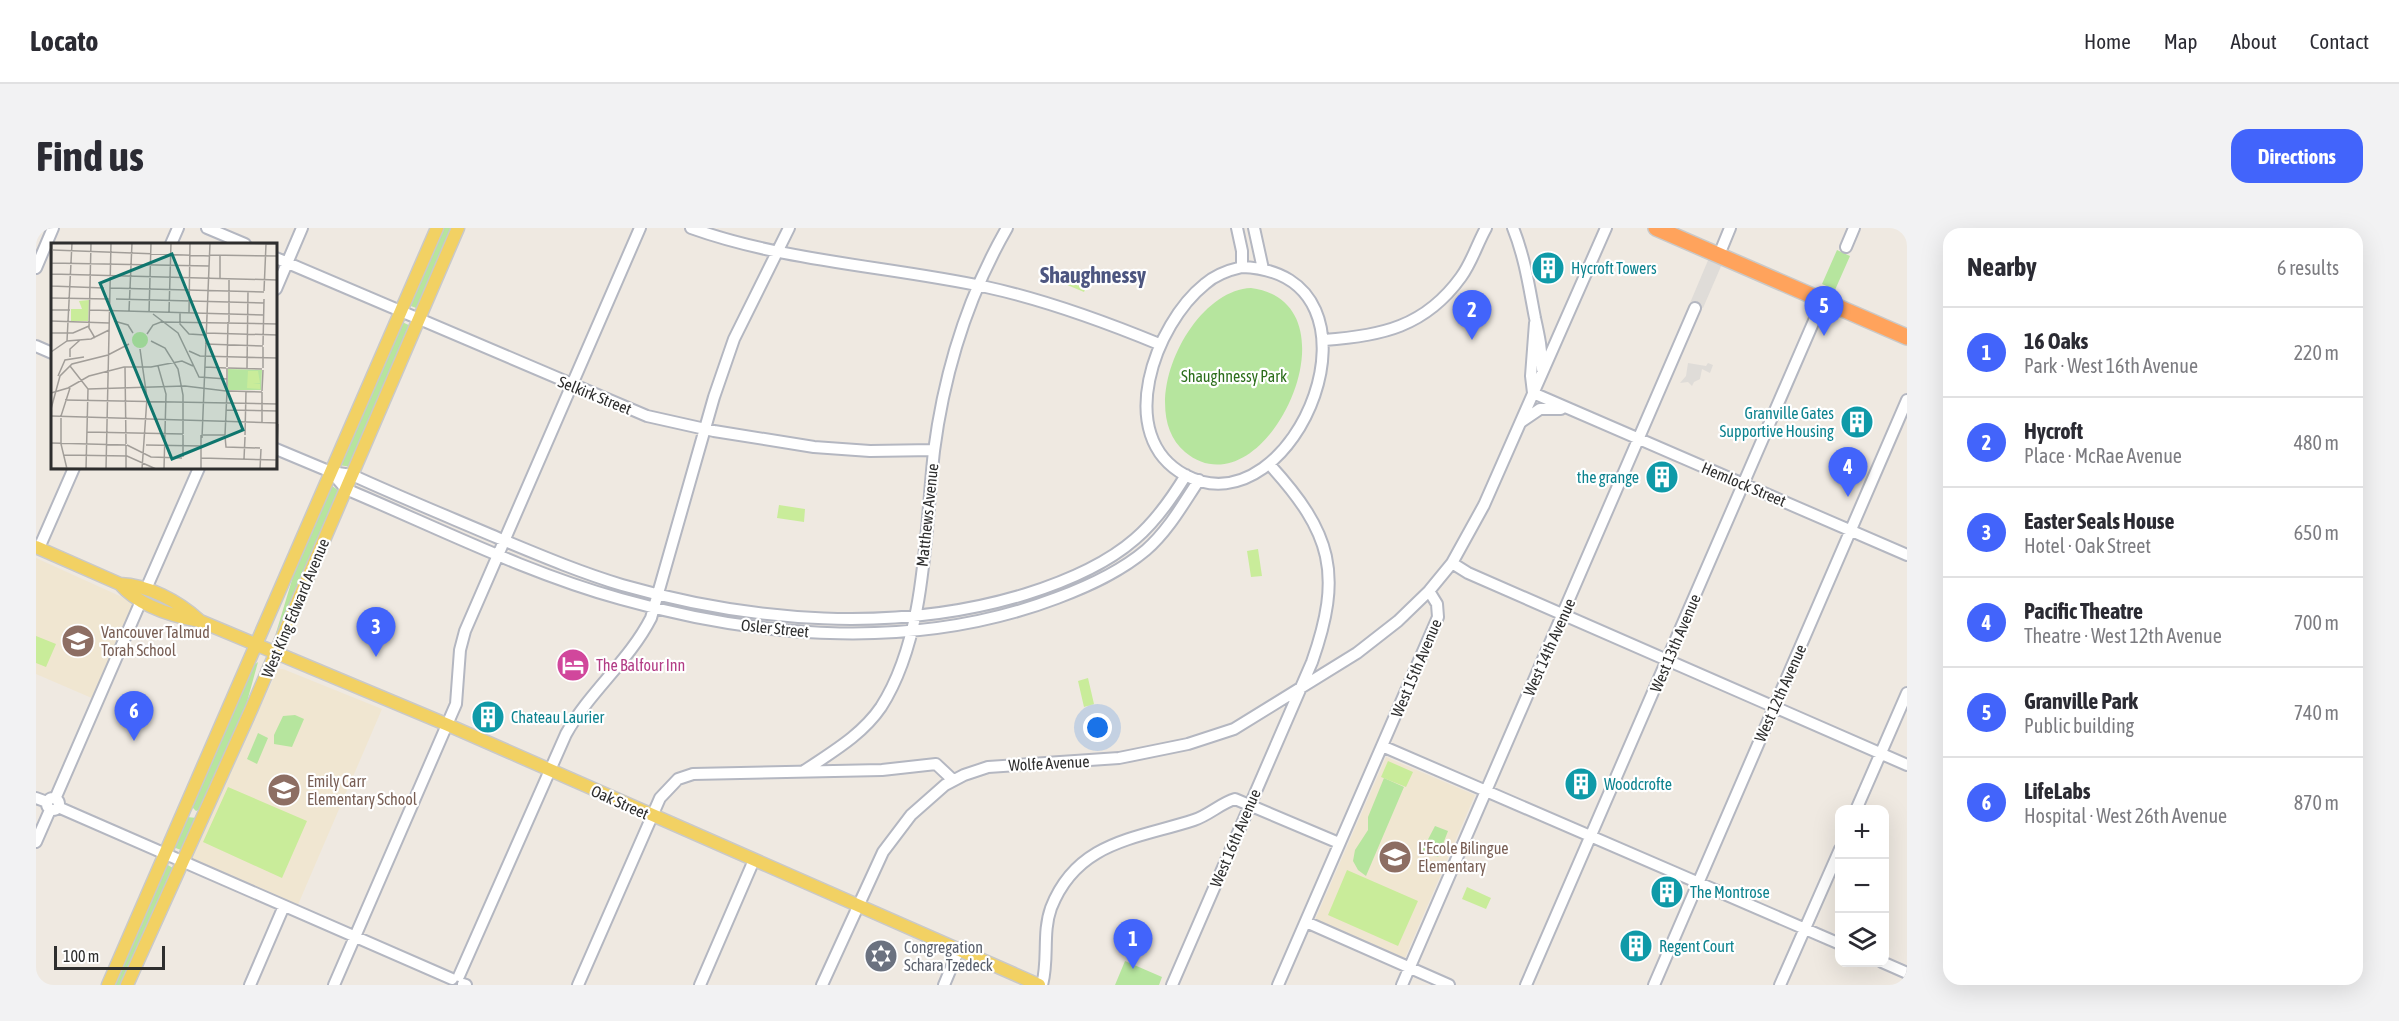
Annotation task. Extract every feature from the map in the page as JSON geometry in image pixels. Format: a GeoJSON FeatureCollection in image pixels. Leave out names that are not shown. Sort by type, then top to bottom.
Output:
{"type":"FeatureCollection","features":[{"type":"Feature","properties":{"kind":"highway"},"geometry":{"type":"LineString","coordinates":[[1656,228],[1907,337]]}},
{"type":"Feature","properties":{"kind":"main road","name":"West King Edward Avenue"},"geometry":{"type":"LineString","coordinates":[[108,985],[437,228]]}},
{"type":"Feature","properties":{"kind":"main road","name":"West King Edward Avenue"},"geometry":{"type":"LineString","coordinates":[[127,985],[275,653],[458,228]]}},
{"type":"Feature","properties":{"kind":"main road","name":"Oak Street"},"geometry":{"type":"LineString","coordinates":[[38,548],[120,584],[130,595],[143,595],[178,617],[200,621],[448,725],[1041,985]]}},
{"type":"Feature","properties":{"kind":"main road"},"geometry":{"type":"LineString","coordinates":[[184,810],[204,815]]}},
{"type":"Feature","properties":{"kind":"street"},"geometry":{"type":"LineString","coordinates":[[36,268],[53,228]]}},
{"type":"Feature","properties":{"kind":"street"},"geometry":{"type":"LineString","coordinates":[[171,243],[178,228]]}},
{"type":"Feature","properties":{"kind":"street"},"geometry":{"type":"LineString","coordinates":[[207,228],[243,243]]}},
{"type":"Feature","properties":{"kind":"street"},"geometry":{"type":"LineString","coordinates":[[278,285],[302,228]]}},
{"type":"Feature","properties":{"kind":"street"},"geometry":{"type":"LineString","coordinates":[[334,985],[448,725],[459,690],[462,640],[640,228]]}},
{"type":"Feature","properties":{"kind":"street"},"geometry":{"type":"LineString","coordinates":[[691,228],[724,240],[776,251],[979,286],[1071,310],[1159,344]]}},
{"type":"Feature","properties":{"kind":"street"},"geometry":{"type":"LineString","coordinates":[[36,798],[459,982],[573,722],[634,645],[654,608],[705,429],[734,339],[789,228]]}},
{"type":"Feature","properties":{"kind":"street","name":"Matthews Avenue"},"geometry":{"type":"LineString","coordinates":[[804,771],[856,735],[880,708],[894,682],[914,616],[925,543],[934,450],[949,374],[979,286],[1007,228]]}},
{"type":"Feature","properties":{"kind":"street"},"geometry":{"type":"LineString","coordinates":[[1237,228],[1242,249],[1242,267]]}},
{"type":"Feature","properties":{"kind":"street"},"geometry":{"type":"LineString","coordinates":[[1254,228],[1263,269]]}},
{"type":"Feature","properties":{"kind":"street"},"geometry":{"type":"LineString","coordinates":[[1324,340],[1374,334],[1417,320],[1432,308],[1461,277],[1486,228]]}},
{"type":"Feature","properties":{"kind":"street"},"geometry":{"type":"LineString","coordinates":[[1513,228],[1528,270],[1535,320],[1534,389]]}},
{"type":"Feature","properties":{"kind":"street"},"geometry":{"type":"LineString","coordinates":[[1429,591],[1452,563],[1484,505],[1606,228]]}},
{"type":"Feature","properties":{"kind":"street"},"geometry":{"type":"LineString","coordinates":[[1719,255],[1730,228]]}},
{"type":"Feature","properties":{"kind":"street"},"geometry":{"type":"LineString","coordinates":[[1846,247],[1854,228]]}},
{"type":"Feature","properties":{"kind":"street","name":"Selkirk Street"},"geometry":{"type":"LineString","coordinates":[[278,259],[647,416],[705,429],[814,447],[870,451],[934,450]]}},
{"type":"Feature","properties":{"kind":"street"},"geometry":{"type":"LineString","coordinates":[[1242,267],[1263,269],[1283,276],[1298,286],[1311,301],[1320,320],[1324,340],[1321,369],[1314,399],[1297,432],[1270,465],[1234,481],[1216,483],[1199,480],[1186,475],[1157,451],[1149,435],[1147,407],[1149,380],[1159,344],[1184,304],[1206,283],[1226,271],[1242,267]]}},
{"type":"Feature","properties":{"kind":"street","name":"West 13th Avenue"},"geometry":{"type":"LineString","coordinates":[[1526,985],[1823,300]]}},
{"type":"Feature","properties":{"kind":"street","name":"West 14th Avenue"},"geometry":{"type":"LineString","coordinates":[[1402,985],[1695,308]]}},
{"type":"Feature","properties":{"kind":"street"},"geometry":{"type":"LineString","coordinates":[[1535,320],[1540,332],[1542,372]]}},
{"type":"Feature","properties":{"kind":"street"},"geometry":{"type":"LineString","coordinates":[[36,346],[51,353]]}},
{"type":"Feature","properties":{"kind":"street","name":"Hemlock Street"},"geometry":{"type":"LineString","coordinates":[[1534,389],[1568,403],[1581,413]]}},
{"type":"Feature","properties":{"kind":"street","name":"Hemlock Street"},"geometry":{"type":"LineString","coordinates":[[1534,389],[1567,409],[1581,413],[1907,555]]}},
{"type":"Feature","properties":{"kind":"street","name":"West 12th Avenue"},"geometry":{"type":"LineString","coordinates":[[1654,985],[1907,400]]}},
{"type":"Feature","properties":{"kind":"street"},"geometry":{"type":"LineString","coordinates":[[1521,422],[1540,409],[1567,409]]}},
{"type":"Feature","properties":{"kind":"street","name":"Osler Street"},"geometry":{"type":"LineString","coordinates":[[278,450],[331,472],[352,475],[581,572],[659,594],[766,614],[832,619],[914,616],[990,605],[1043,589],[1108,559],[1136,539],[1161,513],[1186,475]]}},
{"type":"Feature","properties":{"kind":"street","name":"West 16th Avenue"},"geometry":{"type":"LineString","coordinates":[[1172,985],[1312,662],[1326,617],[1330,573],[1326,554],[1316,528],[1303,505],[1270,465]]}},
{"type":"Feature","properties":{"kind":"street"},"geometry":{"type":"LineString","coordinates":[[38,548],[73,470]]}},
{"type":"Feature","properties":{"kind":"street"},"geometry":{"type":"LineString","coordinates":[[36,842],[198,470]]}},
{"type":"Feature","properties":{"kind":"street","name":"Osler Street"},"geometry":{"type":"LineString","coordinates":[[331,472],[346,489],[576,584],[654,608],[763,628],[833,633],[910,632],[993,620],[1084,588],[1147,550],[1173,520],[1199,480]]}},
{"type":"Feature","properties":{"kind":"street"},"geometry":{"type":"LineString","coordinates":[[1452,563],[1466,572],[1907,765]]}},
{"type":"Feature","properties":{"kind":"street","name":"Wolfe Avenue"},"geometry":{"type":"LineString","coordinates":[[822,985],[877,862],[901,827],[930,797],[953,780],[997,766],[1098,761],[1179,746],[1234,729],[1298,692],[1378,637],[1429,591]]}},
{"type":"Feature","properties":{"kind":"street","name":"West 15th Avenue"},"geometry":{"type":"LineString","coordinates":[[1278,985],[1439,613],[1429,591]]}},
{"type":"Feature","properties":{"kind":"street"},"geometry":{"type":"LineString","coordinates":[[1858,805],[1907,693]]}},
{"type":"Feature","properties":{"kind":"street"},"geometry":{"type":"LineString","coordinates":[[1382,746],[1835,942]]}},
{"type":"Feature","properties":{"kind":"street"},"geometry":{"type":"LineString","coordinates":[[578,985],[664,791],[682,777],[693,774],[882,770],[936,764],[953,780]]}},
{"type":"Feature","properties":{"kind":"street"},"geometry":{"type":"LineString","coordinates":[[1041,985],[1045,974],[1046,925],[1051,909],[1069,876],[1093,854],[1110,844],[1198,819],[1232,799],[1250,804],[1339,843]]}},
{"type":"Feature","properties":{"kind":"street"},"geometry":{"type":"LineString","coordinates":[[1780,985],[1835,858]]}},
{"type":"Feature","properties":{"kind":"street"},"geometry":{"type":"LineString","coordinates":[[700,985],[754,860]]}},
{"type":"Feature","properties":{"kind":"street"},"geometry":{"type":"LineString","coordinates":[[250,985],[284,906]]}},
{"type":"Feature","properties":{"kind":"street"},"geometry":{"type":"LineString","coordinates":[[1306,922],[1449,985]]}},
{"type":"Feature","properties":{"kind":"street"},"geometry":{"type":"LineString","coordinates":[[944,985],[959,949]]}},
{"type":"Feature","properties":{"kind":"street"},"geometry":{"type":"LineString","coordinates":[[1889,966],[1907,973]]}},
{"type":"Feature","properties":{"kind":"street"},"geometry":{"type":"LineString","coordinates":[[1905,985],[1907,979]]}},
{"type":"Feature","properties":{"kind":"shaded area"},"geometry":{"type":"Polygon","coordinates":[[[1709,258],[1722,264],[1703,308],[1690,303],[1709,258]]]}},
{"type":"Feature","properties":{"kind":"shaded area"},"geometry":{"type":"Polygon","coordinates":[[[1688,363],[1713,365],[1710,373],[1702,369],[1700,379],[1692,386],[1688,382],[1680,383],[1686,376],[1688,363]]]}},
{"type":"Feature","properties":{"kind":"shaded area","name":"Vancouver Talmud Torah School"},"geometry":{"type":"Polygon","coordinates":[[[36,558],[133,602],[134,606],[94,699],[36,674],[36,558]]]}},
{"type":"Feature","properties":{"kind":"shaded area","name":"Emily Carr Elementary School"},"geometry":{"type":"Polygon","coordinates":[[[278,669],[382,709],[297,907],[193,861],[191,855],[278,669]]]}},
{"type":"Feature","properties":{"kind":"shaded area","name":"L'Ecole Bilingue Elementary"},"geometry":{"type":"Polygon","coordinates":[[[1386,757],[1475,795],[1405,958],[1315,920],[1386,757]]]}},
{"type":"Feature","properties":{"kind":"green space"},"geometry":{"type":"Polygon","coordinates":[[[441,228],[454,228],[419,309],[408,305],[441,228]]]}},
{"type":"Feature","properties":{"kind":"green space"},"geometry":{"type":"Polygon","coordinates":[[[1837,250],[1850,256],[1835,290],[1822,284],[1837,250]]]}},
{"type":"Feature","properties":{"kind":"green space"},"geometry":{"type":"Polygon","coordinates":[[[1064,270],[1089,280],[1084,292],[1060,282],[1064,270]]]}},
{"type":"Feature","properties":{"kind":"green space","name":"Shaughnessy Park"},"geometry":{"type":"Polygon","coordinates":[[[1251,288],[1284,302],[1300,329],[1301,364],[1290,400],[1271,433],[1245,456],[1215,465],[1185,452],[1171,433],[1165,409],[1167,382],[1176,355],[1190,329],[1208,308],[1229,294],[1251,288]]]}},
{"type":"Feature","properties":{"kind":"green space"},"geometry":{"type":"Polygon","coordinates":[[[402,322],[411,326],[351,467],[339,465],[402,322]]]}},
{"type":"Feature","properties":{"kind":"green space"},"geometry":{"type":"Polygon","coordinates":[[[331,485],[339,491],[277,634],[297,563],[331,485]]]}},
{"type":"Feature","properties":{"kind":"green space"},"geometry":{"type":"Polygon","coordinates":[[[779,505],[805,509],[804,522],[777,518],[779,505]]]}},
{"type":"Feature","properties":{"kind":"green space"},"geometry":{"type":"Polygon","coordinates":[[[1258,549],[1262,576],[1251,577],[1247,551],[1258,549]]]}},
{"type":"Feature","properties":{"kind":"green space"},"geometry":{"type":"Polygon","coordinates":[[[36,636],[56,644],[46,667],[36,663],[36,636]]]}},
{"type":"Feature","properties":{"kind":"green space"},"geometry":{"type":"Polygon","coordinates":[[[258,662],[245,709],[201,809],[196,811],[192,807],[252,667],[258,662]]]}},
{"type":"Feature","properties":{"kind":"green space"},"geometry":{"type":"Polygon","coordinates":[[[1088,678],[1094,704],[1084,707],[1078,681],[1088,678]]]}},
{"type":"Feature","properties":{"kind":"green space"},"geometry":{"type":"Polygon","coordinates":[[[295,715],[304,719],[292,747],[274,744],[274,735],[283,716],[295,715]]]}},
{"type":"Feature","properties":{"kind":"green space"},"geometry":{"type":"Polygon","coordinates":[[[258,733],[268,738],[257,764],[247,759],[258,733]]]}},
{"type":"Feature","properties":{"kind":"green space"},"geometry":{"type":"Polygon","coordinates":[[[1388,761],[1413,772],[1406,787],[1381,777],[1388,761]]]}},
{"type":"Feature","properties":{"kind":"green space"},"geometry":{"type":"Polygon","coordinates":[[[1384,778],[1404,787],[1366,876],[1358,870],[1353,861],[1355,850],[1368,830],[1368,817],[1384,778]]]}},
{"type":"Feature","properties":{"kind":"green space"},"geometry":{"type":"Polygon","coordinates":[[[228,787],[307,821],[282,878],[203,842],[228,787]]]}},
{"type":"Feature","properties":{"kind":"green space"},"geometry":{"type":"Polygon","coordinates":[[[187,817],[197,818],[181,850],[173,847],[187,817]]]}},
{"type":"Feature","properties":{"kind":"green space"},"geometry":{"type":"Polygon","coordinates":[[[1435,826],[1448,831],[1438,857],[1422,851],[1435,826]]]}},
{"type":"Feature","properties":{"kind":"green space"},"geometry":{"type":"Polygon","coordinates":[[[166,864],[173,868],[171,878],[122,985],[112,985],[166,864]]]}},
{"type":"Feature","properties":{"kind":"green space"},"geometry":{"type":"Polygon","coordinates":[[[1347,870],[1418,901],[1398,946],[1328,915],[1347,870]]]}},
{"type":"Feature","properties":{"kind":"green space"},"geometry":{"type":"Polygon","coordinates":[[[1467,887],[1491,898],[1486,909],[1462,899],[1467,887]]]}},
{"type":"Feature","properties":{"kind":"green space"},"geometry":{"type":"Polygon","coordinates":[[[1125,961],[1162,977],[1159,985],[1115,985],[1125,961]]]}},
{"type":"Feature","properties":{"kind":"place","name":"Hycroft Towers"},"geometry":{"type":"Point","coordinates":[1548,268]}},
{"type":"Feature","properties":{"kind":"place","name":"Granville Park"},"geometry":{"type":"Point","coordinates":[1824,336]}},
{"type":"Feature","properties":{"kind":"place","name":"Hycroft"},"geometry":{"type":"Point","coordinates":[1472,340]}},
{"type":"Feature","properties":{"kind":"place","name":"Granville Gates Supportive Housing"},"geometry":{"type":"Point","coordinates":[1857,422]}},
{"type":"Feature","properties":{"kind":"place","name":"the grange"},"geometry":{"type":"Point","coordinates":[1662,477]}},
{"type":"Feature","properties":{"kind":"place","name":"Pacific Theatre"},"geometry":{"type":"Point","coordinates":[1848,497]}},
{"type":"Feature","properties":{"kind":"place","name":"Vancouver Talmud Torah School"},"geometry":{"type":"Point","coordinates":[78,641]}},
{"type":"Feature","properties":{"kind":"place","name":"Easter Seals House"},"geometry":{"type":"Point","coordinates":[376,657]}},
{"type":"Feature","properties":{"kind":"place","name":"The Balfour Inn"},"geometry":{"type":"Point","coordinates":[573,665]}},
{"type":"Feature","properties":{"kind":"place","name":"Chateau Laurier"},"geometry":{"type":"Point","coordinates":[488,717]}},
{"type":"Feature","properties":{"kind":"place","name":"LifeLabs"},"geometry":{"type":"Point","coordinates":[134,741]}},
{"type":"Feature","properties":{"kind":"place","name":"Woodcrofte"},"geometry":{"type":"Point","coordinates":[1581,784]}},
{"type":"Feature","properties":{"kind":"place","name":"Emily Carr Elementary School"},"geometry":{"type":"Point","coordinates":[284,790]}},
{"type":"Feature","properties":{"kind":"place","name":"L'Ecole Bilingue Elementary"},"geometry":{"type":"Point","coordinates":[1395,857]}},
{"type":"Feature","properties":{"kind":"place","name":"The Montrose"},"geometry":{"type":"Point","coordinates":[1667,892]}},
{"type":"Feature","properties":{"kind":"place","name":"Regent Court"},"geometry":{"type":"Point","coordinates":[1636,946]}},
{"type":"Feature","properties":{"kind":"place","name":"Congregation Schara Tzedeck"},"geometry":{"type":"Point","coordinates":[881,956]}},
{"type":"Feature","properties":{"kind":"place","name":"16 Oaks"},"geometry":{"type":"Point","coordinates":[1133,969]}},
{"type":"Feature","properties":{"kind":"district","name":"Shaughnessy"},"geometry":{"type":"Point","coordinates":[1093,275]}}]}
